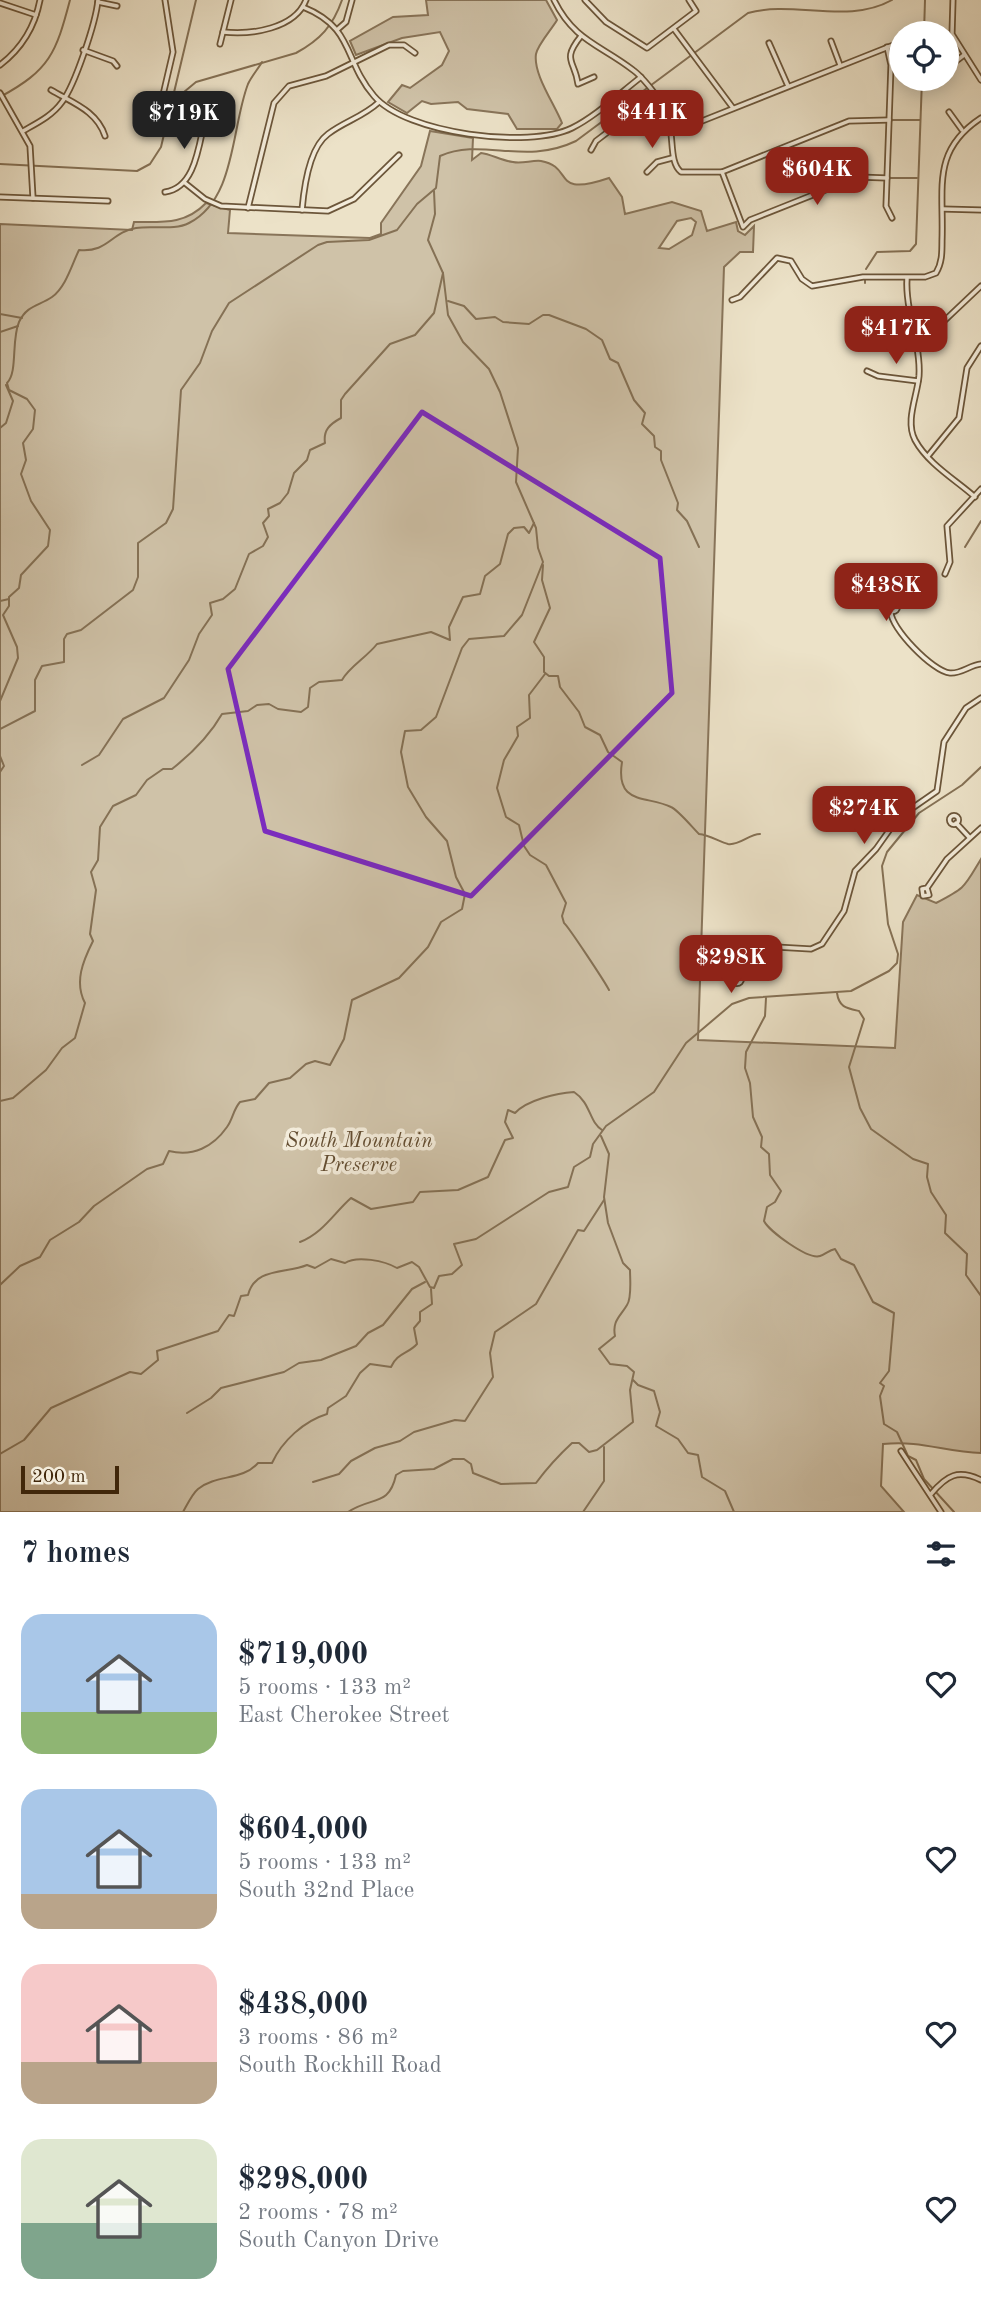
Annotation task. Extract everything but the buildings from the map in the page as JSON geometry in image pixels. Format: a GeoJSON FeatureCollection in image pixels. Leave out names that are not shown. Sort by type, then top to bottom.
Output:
{"type":"FeatureCollection","features":[{"type":"Feature","properties":{"kind":"street"},"geometry":{"type":"LineString","coordinates":[[0,65],[22,43],[36,15],[40,0]]}},
{"type":"Feature","properties":{"kind":"street"},"geometry":{"type":"LineString","coordinates":[[154,118],[173,58],[165,0]]}},
{"type":"Feature","properties":{"kind":"street"},"geometry":{"type":"LineString","coordinates":[[220,44],[231,0]]}},
{"type":"Feature","properties":{"kind":"street"},"geometry":{"type":"LineString","coordinates":[[223,32],[243,33],[284,23],[303,8],[306,0]]}},
{"type":"Feature","properties":{"kind":"street"},"geometry":{"type":"LineString","coordinates":[[337,28],[346,22],[352,0]]}},
{"type":"Feature","properties":{"kind":"street"},"geometry":{"type":"LineString","coordinates":[[554,0],[560,13],[581,36],[641,77],[652,90],[666,110],[672,127],[672,158],[677,169],[687,174],[722,173],[849,121],[889,120]]}},
{"type":"Feature","properties":{"kind":"street"},"geometry":{"type":"LineString","coordinates":[[585,0],[606,22],[647,48],[696,11],[689,0]]}},
{"type":"Feature","properties":{"kind":"street"},"geometry":{"type":"LineString","coordinates":[[953,0],[952,34],[981,80]]}},
{"type":"Feature","properties":{"kind":"street"},"geometry":{"type":"LineString","coordinates":[[23,131],[50,115],[65,98],[98,1],[117,6]]}},
{"type":"Feature","properties":{"kind":"street"},"geometry":{"type":"LineString","coordinates":[[0,3],[36,15]]}},
{"type":"Feature","properties":{"kind":"street"},"geometry":{"type":"LineString","coordinates":[[303,8],[328,20],[337,28],[353,61],[379,102],[411,122],[462,134],[554,135],[573,128],[641,77]]}},
{"type":"Feature","properties":{"kind":"street"},"geometry":{"type":"LineString","coordinates":[[674,29],[733,109]]}},
{"type":"Feature","properties":{"kind":"street"},"geometry":{"type":"LineString","coordinates":[[581,36],[571,48],[571,66],[578,84],[594,77]]}},
{"type":"Feature","properties":{"kind":"street"},"geometry":{"type":"LineString","coordinates":[[831,41],[840,65]]}},
{"type":"Feature","properties":{"kind":"street"},"geometry":{"type":"LineString","coordinates":[[769,43],[788,86]]}},
{"type":"Feature","properties":{"kind":"street"},"geometry":{"type":"LineString","coordinates":[[248,208],[274,103],[280,94],[289,86],[326,76],[353,61],[395,44],[404,45],[415,53]]}},
{"type":"Feature","properties":{"kind":"street"},"geometry":{"type":"LineString","coordinates":[[672,127],[733,109],[887,46],[891,65],[887,210],[892,218]]}},
{"type":"Feature","properties":{"kind":"street"},"geometry":{"type":"LineString","coordinates":[[83,50],[113,61],[117,66]]}},
{"type":"Feature","properties":{"kind":"street"},"geometry":{"type":"LineString","coordinates":[[959,59],[964,55]]}},
{"type":"Feature","properties":{"kind":"street"},"geometry":{"type":"LineString","coordinates":[[51,90],[94,117],[104,136]]}},
{"type":"Feature","properties":{"kind":"street"},"geometry":{"type":"LineString","coordinates":[[1,95],[23,131],[33,163],[33,198]]}},
{"type":"Feature","properties":{"kind":"street"},"geometry":{"type":"LineString","coordinates":[[591,150],[596,141],[655,96]]}},
{"type":"Feature","properties":{"kind":"street"},"geometry":{"type":"LineString","coordinates":[[303,210],[318,144],[329,134],[363,116],[379,102]]}},
{"type":"Feature","properties":{"kind":"street"},"geometry":{"type":"LineString","coordinates":[[949,111],[963,131]]}},
{"type":"Feature","properties":{"kind":"street"},"geometry":{"type":"LineString","coordinates":[[165,192],[185,183],[206,115]]}},
{"type":"Feature","properties":{"kind":"street"},"geometry":{"type":"LineString","coordinates":[[732,300],[740,297],[778,258],[792,261],[802,279],[812,286],[863,276],[907,278],[936,273],[942,257],[945,158],[963,131],[981,118]]}},
{"type":"Feature","properties":{"kind":"street"},"geometry":{"type":"LineString","coordinates":[[185,183],[215,205],[328,211],[342,207],[399,155]]}},
{"type":"Feature","properties":{"kind":"street"},"geometry":{"type":"LineString","coordinates":[[647,172],[657,162],[672,158]]}},
{"type":"Feature","properties":{"kind":"street"},"geometry":{"type":"LineString","coordinates":[[722,173],[743,227],[750,220],[858,177],[887,177]]}},
{"type":"Feature","properties":{"kind":"street"},"geometry":{"type":"LineString","coordinates":[[0,197],[108,201]]}},
{"type":"Feature","properties":{"kind":"street"},"geometry":{"type":"LineString","coordinates":[[943,209],[981,210]]}},
{"type":"Feature","properties":{"kind":"street"},"geometry":{"type":"LineString","coordinates":[[907,278],[918,381],[911,426],[914,438],[928,456],[975,497]]}},
{"type":"Feature","properties":{"kind":"street"},"geometry":{"type":"LineString","coordinates":[[912,329],[943,321],[981,286]]}},
{"type":"Feature","properties":{"kind":"street"},"geometry":{"type":"LineString","coordinates":[[928,456],[959,418],[967,368],[981,346]]}},
{"type":"Feature","properties":{"kind":"street"},"geometry":{"type":"LineString","coordinates":[[867,371],[878,376],[918,381]]}},
{"type":"Feature","properties":{"kind":"street"},"geometry":{"type":"LineString","coordinates":[[945,574],[950,562],[947,526],[981,489]]}},
{"type":"Feature","properties":{"kind":"street"},"geometry":{"type":"LineString","coordinates":[[891,612],[896,626],[930,666],[953,674],[981,664]]}},
{"type":"Feature","properties":{"kind":"street"},"geometry":{"type":"LineString","coordinates":[[740,976],[751,960],[763,950],[776,947],[811,949],[822,944],[844,911],[855,871],[877,849],[898,818],[937,792],[944,742],[966,708],[981,698]]}},
{"type":"Feature","properties":{"kind":"street"},"geometry":{"type":"LineString","coordinates":[[956,823],[969,837]]}},
{"type":"Feature","properties":{"kind":"street"},"geometry":{"type":"LineString","coordinates":[[927,888],[947,859],[981,828]]}},
{"type":"Feature","properties":{"kind":"street"},"geometry":{"type":"LineString","coordinates":[[901,1451],[931,1494]]}},
{"type":"Feature","properties":{"kind":"street"},"geometry":{"type":"LineString","coordinates":[[941,1512],[929,1497],[944,1480],[955,1474],[969,1474],[981,1480]]}},
{"type":"Feature","properties":{"kind":"highlighted area"},"geometry":{"type":"Polygon","coordinates":[[[422,412],[660,558],[672,693],[471,896],[265,831],[228,669],[422,412]]]}},
{"type":"Feature","properties":{"kind":"green space"},"geometry":{"type":"Polygon","coordinates":[[[426,0],[546,0],[557,20],[539,46],[536,62],[562,123],[557,129],[517,129],[508,114],[467,109],[458,102],[431,104],[422,101],[407,113],[388,102],[402,85],[410,88],[442,65],[449,51],[440,32],[402,38],[356,55],[350,41],[393,17],[428,15],[426,0]]]}},
{"type":"Feature","properties":{"kind":"green space","name":"South Mountain Preserve"},"geometry":{"type":"Polygon","coordinates":[[[430,131],[473,138],[472,160],[481,153],[516,162],[541,161],[551,164],[571,183],[578,185],[609,178],[622,197],[625,214],[672,202],[701,211],[707,231],[736,222],[738,231],[745,235],[754,226],[753,252],[740,252],[724,267],[698,1040],[895,1048],[903,922],[917,895],[936,903],[946,898],[964,885],[981,859],[981,1453],[921,1445],[883,1444],[881,1486],[904,1512],[0,1512],[0,224],[132,230],[134,222],[181,219],[206,203],[230,210],[228,233],[370,238],[381,234],[381,223],[421,166],[430,131]],[[691,218],[677,221],[659,248],[669,249],[692,235],[696,222],[691,218]]]}},
{"type":"Feature","properties":{"kind":"waterway"},"geometry":{"type":"LineString","coordinates":[[0,97],[30,78],[48,58],[60,34],[70,0]]}},
{"type":"Feature","properties":{"kind":"waterway"},"geometry":{"type":"LineString","coordinates":[[0,164],[137,171],[150,164],[161,147],[196,0]]}},
{"type":"Feature","properties":{"kind":"waterway"},"geometry":{"type":"LineString","coordinates":[[172,102],[196,82],[296,53],[319,37],[330,25],[342,0]]}},
{"type":"Feature","properties":{"kind":"waterway"},"geometry":{"type":"LineString","coordinates":[[0,729],[35,711],[35,680],[42,666],[64,662],[64,639],[67,634],[81,630],[133,590],[138,577],[138,543],[166,523],[173,509],[181,390],[200,363],[212,331],[229,303],[318,245],[327,242],[369,240],[397,230],[417,204],[436,188],[440,156],[472,149],[539,151],[576,141],[748,13],[783,9],[857,11],[892,0]]}},
{"type":"Feature","properties":{"kind":"waterway"},"geometry":{"type":"LineString","coordinates":[[924,21],[925,0]]}},
{"type":"Feature","properties":{"kind":"waterway"},"geometry":{"type":"LineString","coordinates":[[0,701],[18,658],[17,647],[3,615],[9,606],[9,597],[19,588],[21,575],[48,546],[50,530],[31,501],[21,474],[26,460],[23,443],[33,429],[35,410],[27,399],[9,390],[7,383],[12,372],[19,322],[30,309],[57,293],[79,250],[97,248],[136,228],[183,225],[204,212],[216,197],[224,180],[248,84],[262,62]]}},
{"type":"Feature","properties":{"kind":"waterway"},"geometry":{"type":"LineString","coordinates":[[866,269],[877,252],[910,251],[916,244],[922,91]]}},
{"type":"Feature","properties":{"kind":"waterway"},"geometry":{"type":"LineString","coordinates":[[890,120],[920,120]]}},
{"type":"Feature","properties":{"kind":"waterway"},"geometry":{"type":"LineString","coordinates":[[888,178],[917,178]]}},
{"type":"Feature","properties":{"kind":"waterway"},"geometry":{"type":"LineString","coordinates":[[82,765],[99,755],[123,719],[164,698],[189,660],[199,634],[212,615],[210,603],[223,599],[235,589],[249,554],[263,546],[268,537],[263,523],[269,516],[268,509],[280,503],[288,493],[294,473],[307,460],[310,450],[325,443],[328,428],[341,418],[341,400],[345,394],[390,344],[415,335],[434,313],[443,273],[428,240],[435,214],[434,191]]}},
{"type":"Feature","properties":{"kind":"waterway"},"geometry":{"type":"LineString","coordinates":[[0,1285],[20,1266],[40,1257],[50,1240],[79,1222],[94,1206],[147,1169],[163,1164],[169,1151],[186,1153],[209,1145],[229,1124],[240,1102],[255,1099],[269,1083],[290,1078],[306,1064],[315,1061],[330,1065],[344,1039],[352,1000],[399,978],[428,947],[441,922],[462,909],[465,894],[456,877],[447,841],[426,817],[408,787],[401,752],[405,731],[421,730],[436,717],[462,648],[469,639],[504,636],[522,615],[543,562],[536,528],[516,482],[518,448],[500,392],[489,369],[463,342],[448,315],[443,273]]}},
{"type":"Feature","properties":{"kind":"waterway"},"geometry":{"type":"LineString","coordinates":[[448,301],[464,306],[476,319],[495,317],[503,322],[529,324],[543,315],[549,315],[586,329],[602,340],[610,359],[618,363],[634,400],[645,413],[642,424],[654,436],[655,447],[661,451],[661,460],[678,503],[677,510],[687,521],[699,547]]}},
{"type":"Feature","properties":{"kind":"waterway"},"geometry":{"type":"LineString","coordinates":[[0,314],[22,318]]}},
{"type":"Feature","properties":{"kind":"waterway"},"geometry":{"type":"LineString","coordinates":[[0,332],[18,326]]}},
{"type":"Feature","properties":{"kind":"waterway"},"geometry":{"type":"LineString","coordinates":[[0,428],[6,423],[13,401],[6,385]]}},
{"type":"Feature","properties":{"kind":"waterway"},"geometry":{"type":"LineString","coordinates":[[965,547],[981,521]]}},
{"type":"Feature","properties":{"kind":"waterway"},"geometry":{"type":"LineString","coordinates":[[0,1101],[13,1098],[46,1070],[62,1048],[75,1038],[85,1003],[80,987],[81,972],[93,941],[90,934],[96,890],[91,872],[98,860],[100,827],[113,806],[136,795],[147,780],[163,769],[172,769],[206,737],[222,714],[248,711],[257,705],[269,704],[278,709],[301,712],[308,707],[310,688],[319,682],[342,680],[377,644],[431,632],[450,640],[449,627],[463,597],[480,594],[485,576],[500,564],[508,534],[514,528],[524,527],[529,533],[534,523]]}},
{"type":"Feature","properties":{"kind":"waterway"},"geometry":{"type":"LineString","coordinates":[[543,565],[542,580],[550,608],[534,642],[544,657],[544,672],[549,676],[558,676],[560,687],[579,712],[585,727],[600,735],[608,752],[622,762],[623,786],[635,796],[671,807],[699,834],[732,844],[760,834]]}},
{"type":"Feature","properties":{"kind":"waterway"},"geometry":{"type":"LineString","coordinates":[[0,601],[9,599]]}},
{"type":"Feature","properties":{"kind":"waterway"},"geometry":{"type":"LineString","coordinates":[[545,674],[529,695],[530,718],[517,727],[518,736],[504,760],[497,788],[506,817],[519,825],[524,846],[530,855],[546,865],[566,903],[562,916],[564,923],[609,990]]}},
{"type":"Feature","properties":{"kind":"waterway"},"geometry":{"type":"LineString","coordinates":[[0,756],[4,766],[0,772]]}},
{"type":"Feature","properties":{"kind":"waterway"},"geometry":{"type":"LineString","coordinates":[[0,1454],[24,1440],[51,1408],[130,1372],[141,1374],[158,1360],[157,1351],[218,1331],[229,1315],[234,1316],[241,1296],[248,1295],[257,1280],[264,1276],[307,1265],[315,1268],[331,1259],[345,1263],[356,1259],[371,1260],[397,1268],[412,1262],[419,1267],[430,1287],[434,1288],[439,1276],[452,1274],[462,1265],[454,1244],[476,1239],[549,1192],[568,1187],[574,1167],[590,1157],[593,1144],[606,1126],[654,1092],[686,1043],[732,1004],[749,998],[851,991],[889,971],[897,963],[898,954],[888,924],[882,866],[887,852],[919,813],[962,785],[981,767]]}},
{"type":"Feature","properties":{"kind":"waterway"},"geometry":{"type":"LineString","coordinates":[[837,993],[841,1004],[859,1011],[864,1019],[849,1067],[860,1108],[871,1129],[913,1159],[928,1164],[927,1177],[931,1192],[946,1215],[945,1233],[967,1254],[966,1275],[981,1296]]}},
{"type":"Feature","properties":{"kind":"waterway"},"geometry":{"type":"LineString","coordinates":[[766,998],[765,1016],[746,1052],[745,1068],[750,1083],[753,1117],[762,1137],[761,1147],[769,1154],[770,1175],[781,1191],[775,1202],[767,1207],[764,1221],[781,1238],[807,1254],[820,1256],[835,1249],[841,1259],[854,1265],[873,1302],[894,1313],[889,1371],[880,1383],[884,1386],[880,1396],[884,1424],[897,1432],[908,1456],[916,1460],[924,1479],[954,1512]]}},
{"type":"Feature","properties":{"kind":"waterway"},"geometry":{"type":"LineString","coordinates":[[300,1242],[322,1228],[351,1198],[371,1209],[413,1202],[420,1192],[458,1190],[488,1177],[505,1140],[513,1138],[505,1122],[508,1110],[515,1113],[534,1101],[574,1092],[584,1101],[602,1130]]}},
{"type":"Feature","properties":{"kind":"waterway"},"geometry":{"type":"LineString","coordinates":[[348,1512],[384,1497],[393,1485],[396,1475],[403,1471],[434,1469],[453,1459],[464,1459],[471,1464],[473,1473],[501,1484],[536,1483],[572,1443],[579,1443],[589,1452],[597,1450],[633,1422],[630,1390],[634,1372],[627,1366],[610,1364],[599,1349],[615,1336],[616,1323],[629,1302],[630,1288],[630,1270],[623,1263],[608,1223],[604,1197],[609,1154],[601,1136]]}},
{"type":"Feature","properties":{"kind":"waterway"},"geometry":{"type":"LineString","coordinates":[[313,1482],[339,1474],[351,1461],[375,1448],[400,1441],[414,1432],[455,1420],[465,1421],[493,1377],[490,1353],[495,1332],[536,1304],[578,1230],[584,1231],[604,1200]]}},
{"type":"Feature","properties":{"kind":"waterway"},"geometry":{"type":"LineString","coordinates":[[187,1413],[211,1398],[221,1388],[284,1372],[299,1363],[321,1360],[356,1346],[368,1333],[383,1325],[412,1289],[425,1282]]}},
{"type":"Feature","properties":{"kind":"waterway"},"geometry":{"type":"LineString","coordinates":[[183,1512],[194,1494],[205,1484],[245,1473],[258,1463],[272,1463],[295,1433],[327,1414],[328,1408],[346,1396],[360,1373],[370,1364],[391,1367],[396,1359],[414,1347],[417,1344],[414,1328],[420,1321],[420,1312],[432,1304],[431,1289]]}},
{"type":"Feature","properties":{"kind":"waterway"},"geometry":{"type":"LineString","coordinates":[[633,1380],[638,1385],[654,1391],[660,1412],[656,1426],[678,1439],[688,1453],[698,1455],[702,1477],[725,1491],[734,1512]]}},
{"type":"Feature","properties":{"kind":"waterway"},"geometry":{"type":"LineString","coordinates":[[583,1512],[604,1481],[604,1447]]}}]}
